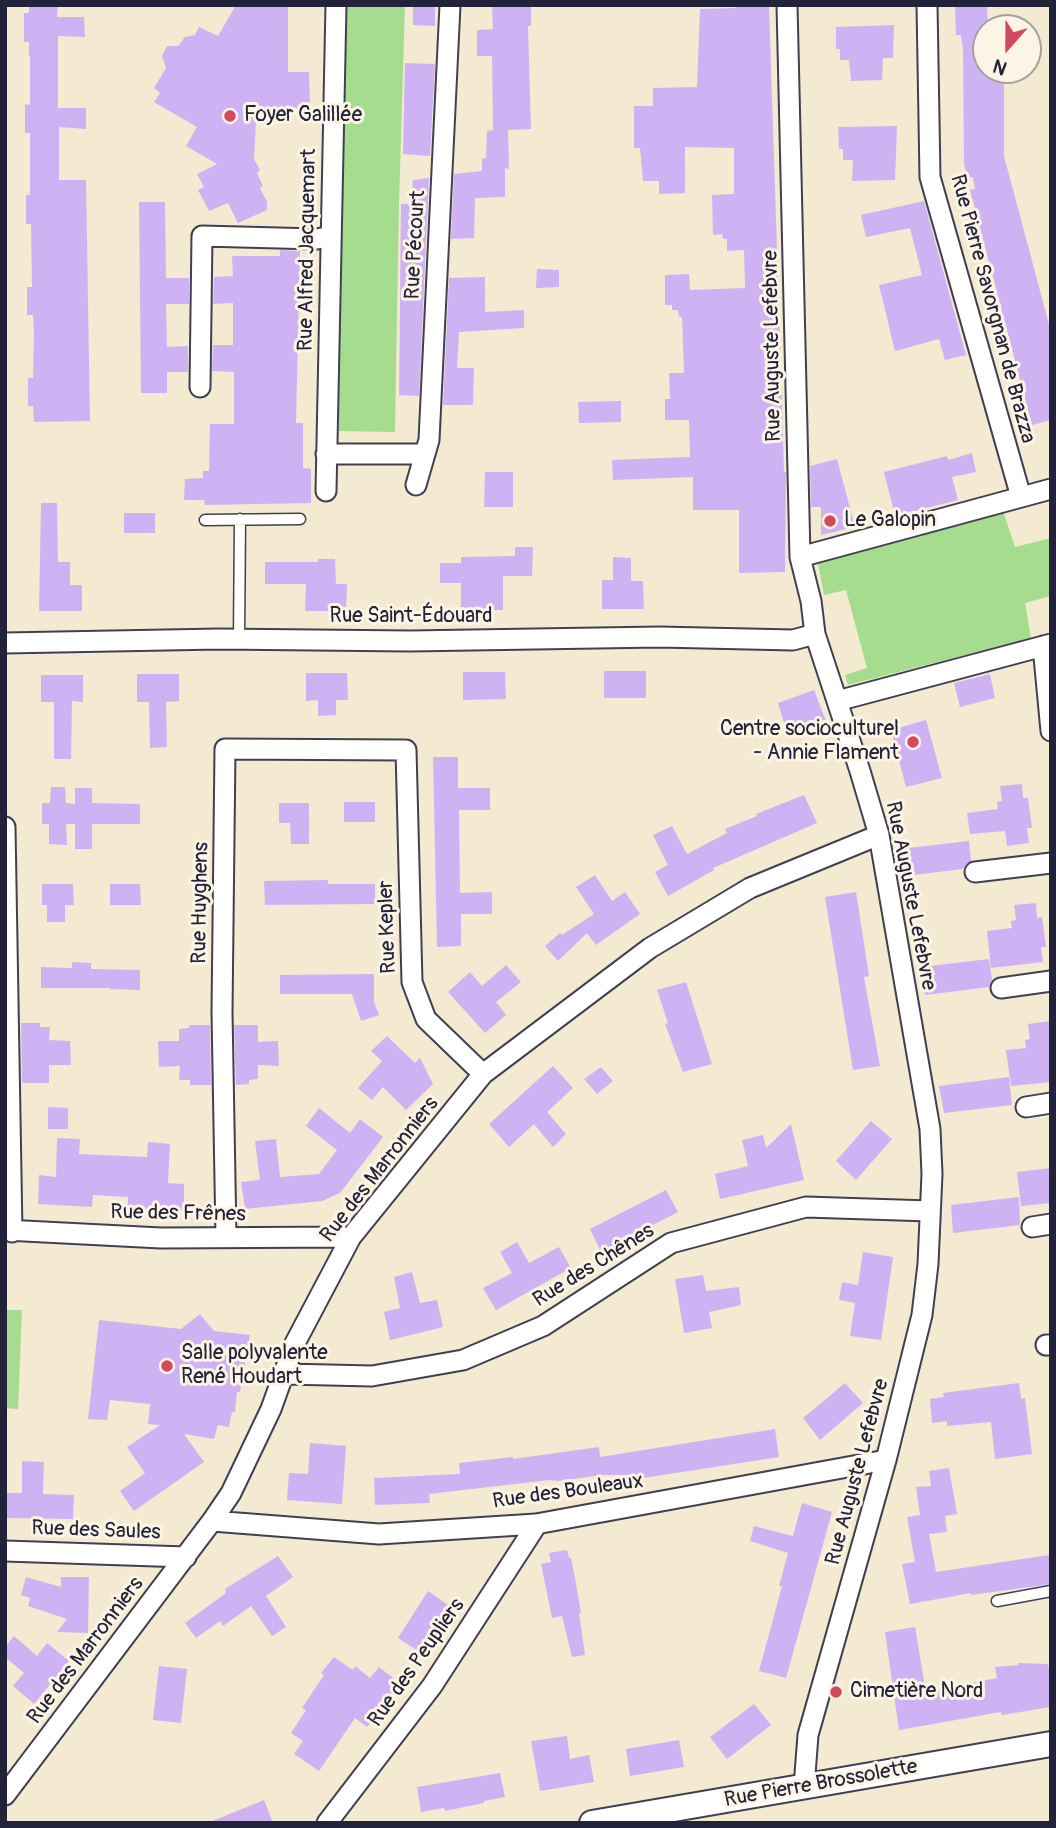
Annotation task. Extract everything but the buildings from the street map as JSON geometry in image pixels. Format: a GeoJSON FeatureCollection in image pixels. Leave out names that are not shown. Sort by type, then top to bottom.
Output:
{"type":"FeatureCollection","features":[{"type":"Feature","properties":{"kind":"street","name":"Rue Alfred Jacquemart"},"geometry":{"type":"LineString","coordinates":[[326,491],[336,5]]}},
{"type":"Feature","properties":{"kind":"street","name":"Rue Pécourt"},"geometry":{"type":"LineString","coordinates":[[416,485],[429,440],[450,5]]}},
{"type":"Feature","properties":{"kind":"street","name":"Rue Auguste Lefebvre"},"geometry":{"type":"LineString","coordinates":[[787,5],[800,557],[811,601],[815,634],[879,835],[930,1129],[932,1174],[922,1315],[886,1460],[808,1735],[804,1787]]}},
{"type":"Feature","properties":{"kind":"street","name":"Rue Pierre Savorgnan de Brazza"},"geometry":{"type":"LineString","coordinates":[[927,5],[930,177],[1021,497]]}},
{"type":"Feature","properties":{"kind":"street"},"geometry":{"type":"LineString","coordinates":[[200,387],[202,236],[317,239],[331,236]]}},
{"type":"Feature","properties":{"kind":"street"},"geometry":{"type":"LineString","coordinates":[[327,454],[425,454]]}},
{"type":"Feature","properties":{"kind":"street"},"geometry":{"type":"LineString","coordinates":[[800,557],[1051,489]]}},
{"type":"Feature","properties":{"kind":"street","name":"Rue Saint-Édouard"},"geometry":{"type":"LineString","coordinates":[[5,643],[659,637],[793,639],[815,634]]}},
{"type":"Feature","properties":{"kind":"street"},"geometry":{"type":"LineString","coordinates":[[838,701],[1047,645],[1051,730]]}},
{"type":"Feature","properties":{"kind":"street","name":"Rue Huyghens"},"geometry":{"type":"LineString","coordinates":[[226,1237],[222,1012],[225,749],[406,750]]}},
{"type":"Feature","properties":{"kind":"street","name":"Rue Kepler"},"geometry":{"type":"LineString","coordinates":[[406,750],[412,982],[426,1019],[483,1074]]}},
{"type":"Feature","properties":{"kind":"street"},"geometry":{"type":"LineString","coordinates":[[5,827],[9,1231]]}},
{"type":"Feature","properties":{"kind":"street","name":"Rue des Marronniers"},"geometry":{"type":"LineString","coordinates":[[5,1796],[186,1557],[231,1493],[271,1409],[294,1345],[351,1237],[483,1074],[661,941],[750,888],[879,835]]}},
{"type":"Feature","properties":{"kind":"street"},"geometry":{"type":"LineString","coordinates":[[975,872],[1051,863]]}},
{"type":"Feature","properties":{"kind":"street"},"geometry":{"type":"LineString","coordinates":[[1002,988],[1051,981]]}},
{"type":"Feature","properties":{"kind":"street"},"geometry":{"type":"LineString","coordinates":[[1026,1107],[1051,1103]]}},
{"type":"Feature","properties":{"kind":"street","name":"Rue des Chênes"},"geometry":{"type":"LineString","coordinates":[[285,1374],[372,1376],[463,1360],[542,1326],[671,1243],[806,1207],[930,1211]]}},
{"type":"Feature","properties":{"kind":"street","name":"Rue des Frênes"},"geometry":{"type":"LineString","coordinates":[[9,1231],[161,1238],[351,1237]]}},
{"type":"Feature","properties":{"kind":"street","name":"Rue des Bouleaux"},"geometry":{"type":"LineString","coordinates":[[212,1521],[379,1534],[537,1524],[886,1460]]}},
{"type":"Feature","properties":{"kind":"street","name":"Rue des Peupliers"},"geometry":{"type":"LineString","coordinates":[[327,1823],[432,1686],[537,1524]]}},
{"type":"Feature","properties":{"kind":"street","name":"Rue des Saules"},"geometry":{"type":"LineString","coordinates":[[5,1551],[186,1557]]}},
{"type":"Feature","properties":{"kind":"street","name":"Rue Pierre Brossolette"},"geometry":{"type":"LineString","coordinates":[[592,1823],[1051,1744]]}},
{"type":"Feature","properties":{"kind":"lane"},"geometry":{"type":"LineString","coordinates":[[239,640],[240,519]]}},
{"type":"Feature","properties":{"kind":"lane"},"geometry":{"type":"LineString","coordinates":[[205,520],[300,519]]}},
{"type":"Feature","properties":{"kind":"lane"},"geometry":{"type":"LineString","coordinates":[[997,1601],[1051,1591]]}},
{"type":"Feature","properties":{"kind":"green space"},"geometry":{"type":"Polygon","coordinates":[[[346,5],[405,5],[395,432],[337,431],[346,5]]]}},
{"type":"Feature","properties":{"kind":"green space"},"geometry":{"type":"Polygon","coordinates":[[[1003,511],[1015,547],[1051,538],[1051,596],[1025,603],[1031,638],[848,685],[845,675],[867,668],[846,590],[824,595],[817,558],[1003,511]]]}},
{"type":"Feature","properties":{"kind":"green space"},"geometry":{"type":"Polygon","coordinates":[[[5,1310],[22,1310],[18,1409],[5,1408],[5,1310]]]}},
{"type":"Feature","properties":{"kind":"place","name":"Foyer Galillée"},"geometry":{"type":"Point","coordinates":[230,116]}},
{"type":"Feature","properties":{"kind":"place","name":"Le Galopin"},"geometry":{"type":"Point","coordinates":[830,521]}},
{"type":"Feature","properties":{"kind":"place","name":"Centre socioculturel - Annie Flament"},"geometry":{"type":"Point","coordinates":[913,742]}},
{"type":"Feature","properties":{"kind":"place","name":"Salle polyvalente René Houdart"},"geometry":{"type":"Point","coordinates":[167,1366]}},
{"type":"Feature","properties":{"kind":"place","name":"Cimetière Nord"},"geometry":{"type":"Point","coordinates":[836,1692]}}]}
